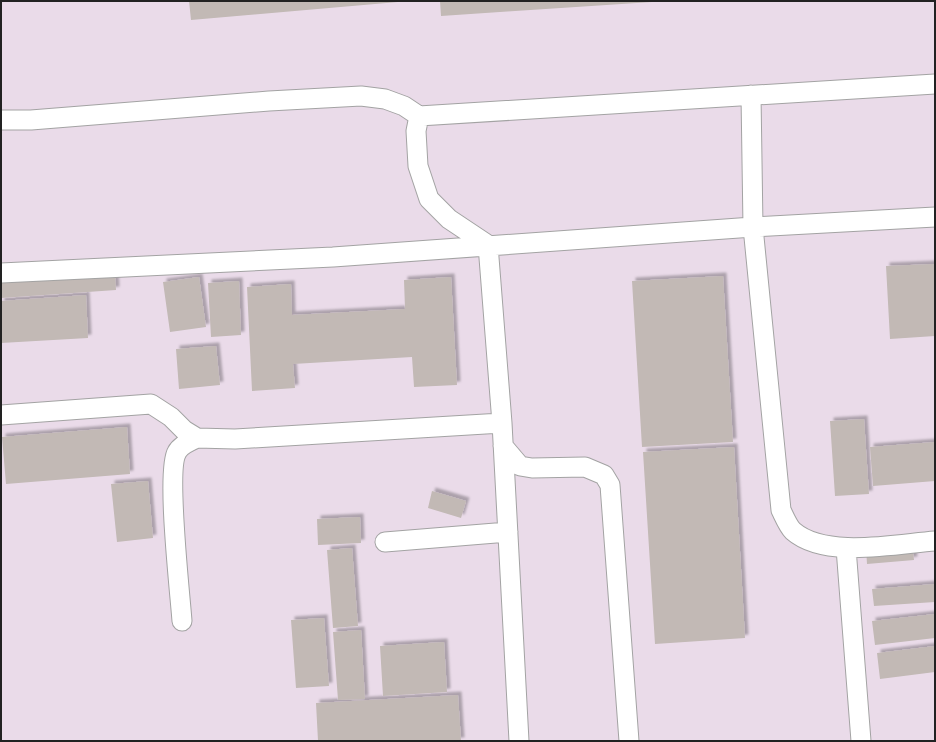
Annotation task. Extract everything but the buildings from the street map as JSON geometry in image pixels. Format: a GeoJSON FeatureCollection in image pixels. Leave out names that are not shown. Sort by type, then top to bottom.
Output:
{"type":"FeatureCollection","features":[{"type":"Feature","properties":{"kind":"lane"},"geometry":{"type":"LineString","coordinates":[[1,120],[31,120],[262,101],[361,96],[385,99],[404,106],[419,116],[752,104],[935,84]]}},
{"type":"Feature","properties":{"kind":"lane"},"geometry":{"type":"LineString","coordinates":[[752,104],[753,227],[781,510],[792,530],[810,542],[846,548],[935,541]]}},
{"type":"Feature","properties":{"kind":"lane"},"geometry":{"type":"LineString","coordinates":[[419,116],[416,138],[418,166],[430,199],[449,219],[488,245]]}},
{"type":"Feature","properties":{"kind":"lane"},"geometry":{"type":"LineString","coordinates":[[1,274],[325,257],[753,227],[935,217]]}},
{"type":"Feature","properties":{"kind":"lane"},"geometry":{"type":"LineString","coordinates":[[488,245],[502,423],[519,741]]}},
{"type":"Feature","properties":{"kind":"lane"},"geometry":{"type":"LineString","coordinates":[[1,415],[151,404],[172,417],[184,430],[196,438],[235,439],[502,423]]}},
{"type":"Feature","properties":{"kind":"lane"},"geometry":{"type":"LineString","coordinates":[[182,621],[173,504],[173,463],[177,451],[196,438]]}},
{"type":"Feature","properties":{"kind":"lane"},"geometry":{"type":"LineString","coordinates":[[503,446],[520,466],[532,468],[585,467],[604,475],[610,486],[629,741]]}},
{"type":"Feature","properties":{"kind":"lane"},"geometry":{"type":"LineString","coordinates":[[385,542],[508,532]]}},
{"type":"Feature","properties":{"kind":"lane"},"geometry":{"type":"LineString","coordinates":[[846,548],[861,741]]}},
{"type":"Feature","properties":{"kind":"shaded area"},"geometry":{"type":"Polygon","coordinates":[[[1,1],[935,1],[935,741],[1,741],[1,1]]]}}]}
